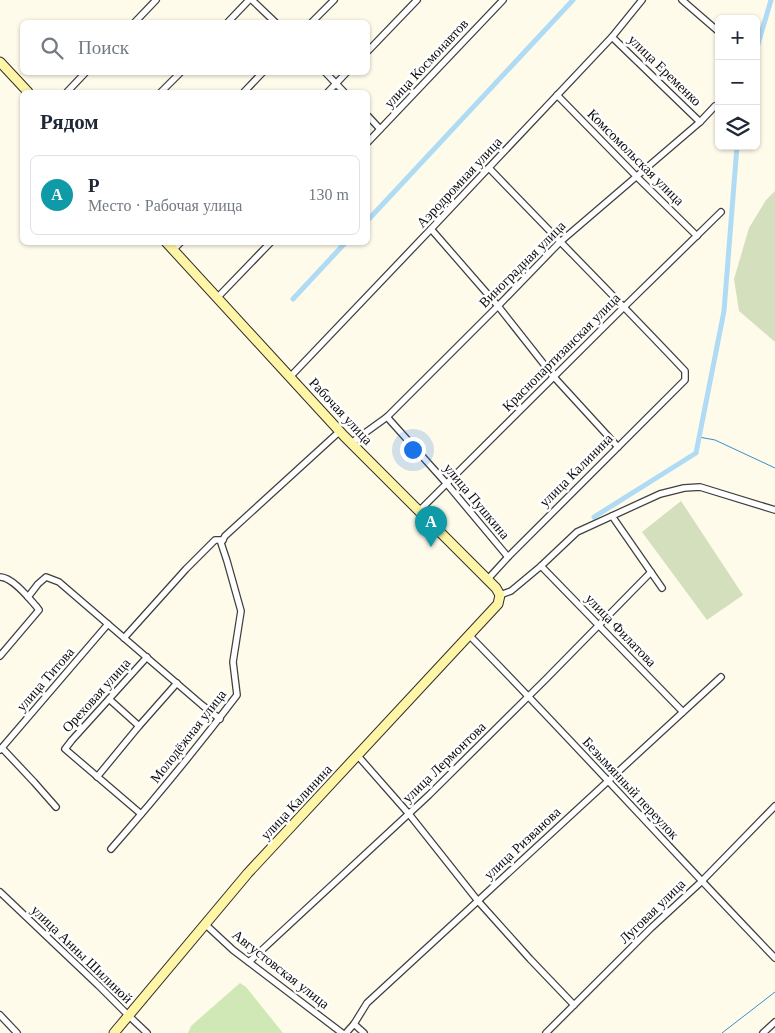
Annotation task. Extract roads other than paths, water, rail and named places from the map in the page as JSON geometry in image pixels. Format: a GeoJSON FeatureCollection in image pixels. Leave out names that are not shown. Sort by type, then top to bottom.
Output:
{"type":"FeatureCollection","features":[{"type":"Feature","properties":{"kind":"street"},"geometry":{"type":"LineString","coordinates":[[136,20],[156,0]]}},
{"type":"Feature","properties":{"kind":"street"},"geometry":{"type":"LineString","coordinates":[[230,20],[251,0],[273,20]]}},
{"type":"Feature","properties":{"kind":"street"},"geometry":{"type":"LineString","coordinates":[[314,20],[334,0]]}},
{"type":"Feature","properties":{"kind":"street"},"geometry":{"type":"LineString","coordinates":[[370,49],[416,0]]}},
{"type":"Feature","properties":{"kind":"street","name":"улица Космонавтов"},"geometry":{"type":"LineString","coordinates":[[370,140],[503,0]]}},
{"type":"Feature","properties":{"kind":"street","name":"Аэродромная улица"},"geometry":{"type":"LineString","coordinates":[[290,377],[612,37],[642,0]]}},
{"type":"Feature","properties":{"kind":"street"},"geometry":{"type":"LineString","coordinates":[[682,0],[715,29]]}},
{"type":"Feature","properties":{"kind":"street","name":"улица Еременко"},"geometry":{"type":"LineString","coordinates":[[612,37],[700,122]]}},
{"type":"Feature","properties":{"kind":"street"},"geometry":{"type":"LineString","coordinates":[[0,62],[26,90]]}},
{"type":"Feature","properties":{"kind":"street"},"geometry":{"type":"LineString","coordinates":[[69,90],[83,75]]}},
{"type":"Feature","properties":{"kind":"street"},"geometry":{"type":"LineString","coordinates":[[163,90],[178,75]]}},
{"type":"Feature","properties":{"kind":"street"},"geometry":{"type":"LineString","coordinates":[[246,90],[260,75]]}},
{"type":"Feature","properties":{"kind":"street"},"geometry":{"type":"LineString","coordinates":[[328,75],[342,90]]}},
{"type":"Feature","properties":{"kind":"street"},"geometry":{"type":"LineString","coordinates":[[330,90],[344,75]]}},
{"type":"Feature","properties":{"kind":"street","name":"Комсомольская улица"},"geometry":{"type":"LineString","coordinates":[[557,95],[697,236]]}},
{"type":"Feature","properties":{"kind":"street","name":"Виноградная улица"},"geometry":{"type":"LineString","coordinates":[[351,443],[387,417],[560,242],[700,122],[715,106]]}},
{"type":"Feature","properties":{"kind":"street"},"geometry":{"type":"LineString","coordinates":[[370,118],[380,129]]}},
{"type":"Feature","properties":{"kind":"street"},"geometry":{"type":"LineString","coordinates":[[489,168],[624,306]]}},
{"type":"Feature","properties":{"kind":"street","name":"Краснопартизанская улица"},"geometry":{"type":"LineString","coordinates":[[419,511],[721,212]]}},
{"type":"Feature","properties":{"kind":"street"},"geometry":{"type":"LineString","coordinates":[[431,229],[498,306],[554,377],[618,447]]}},
{"type":"Feature","properties":{"kind":"street","name":"Рабочая улица"},"geometry":{"type":"LineString","coordinates":[[169,245],[351,443],[496,588],[500,595]]}},
{"type":"Feature","properties":{"kind":"street"},"geometry":{"type":"LineString","coordinates":[[173,250],[178,245]]}},
{"type":"Feature","properties":{"kind":"street"},"geometry":{"type":"LineString","coordinates":[[217,298],[268,245]]}},
{"type":"Feature","properties":{"kind":"street","name":"улица Калинина"},"geometry":{"type":"LineString","coordinates":[[487,580],[685,380],[685,371],[624,306]]}},
{"type":"Feature","properties":{"kind":"street","name":"улица Пушкина"},"geometry":{"type":"LineString","coordinates":[[387,417],[508,557]]}},
{"type":"Feature","properties":{"kind":"street"},"geometry":{"type":"LineString","coordinates":[[124,638],[186,569],[215,540],[224,538],[340,431]]}},
{"type":"Feature","properties":{"kind":"street"},"geometry":{"type":"LineString","coordinates":[[500,595],[511,591],[577,532],[660,494],[684,488],[700,487],[775,510]]}},
{"type":"Feature","properties":{"kind":"street"},"geometry":{"type":"LineString","coordinates":[[612,516],[662,588]]}},
{"type":"Feature","properties":{"kind":"street","name":"Молодёжная улица"},"geometry":{"type":"LineString","coordinates":[[111,848],[220,719],[237,696],[233,662],[240,611],[222,543],[224,538]]}},
{"type":"Feature","properties":{"kind":"street","name":"улица Филатова"},"geometry":{"type":"LineString","coordinates":[[541,566],[683,712]]}},
{"type":"Feature","properties":{"kind":"street","name":"улица Лермонтова"},"geometry":{"type":"LineString","coordinates":[[249,962],[409,814],[651,572]]}},
{"type":"Feature","properties":{"kind":"street"},"geometry":{"type":"LineString","coordinates":[[0,577],[4,577],[15,584],[38,610],[0,656]]}},
{"type":"Feature","properties":{"kind":"street"},"geometry":{"type":"LineString","coordinates":[[28,597],[46,577],[60,582],[220,719]]}},
{"type":"Feature","properties":{"kind":"street","name":"улица Калинина"},"geometry":{"type":"LineString","coordinates":[[114,1033],[248,873],[498,604],[500,595]]}},
{"type":"Feature","properties":{"kind":"street","name":"улица Титова"},"geometry":{"type":"LineString","coordinates":[[1,749],[108,624]]}},
{"type":"Feature","properties":{"kind":"street","name":"Безымянный переулок"},"geometry":{"type":"LineString","coordinates":[[469,634],[701,882],[775,958]]}},
{"type":"Feature","properties":{"kind":"street","name":"Ореховая улица"},"geometry":{"type":"LineString","coordinates":[[97,776],[65,749],[147,657]]}},
{"type":"Feature","properties":{"kind":"street","name":"улица Ризванова"},"geometry":{"type":"LineString","coordinates":[[346,1033],[367,1003],[721,676]]}},
{"type":"Feature","properties":{"kind":"street"},"geometry":{"type":"LineString","coordinates":[[141,814],[97,776],[177,683]]}},
{"type":"Feature","properties":{"kind":"street"},"geometry":{"type":"LineString","coordinates":[[109,699],[139,726]]}},
{"type":"Feature","properties":{"kind":"street"},"geometry":{"type":"LineString","coordinates":[[1,749],[29,776],[56,807]]}},
{"type":"Feature","properties":{"kind":"street"},"geometry":{"type":"LineString","coordinates":[[358,756],[409,814],[478,901],[574,1006]]}},
{"type":"Feature","properties":{"kind":"street","name":"Луговая улица"},"geometry":{"type":"LineString","coordinates":[[546,1033],[651,928],[701,882],[775,806]]}},
{"type":"Feature","properties":{"kind":"street","name":"улица Анны Шилиной"},"geometry":{"type":"LineString","coordinates":[[0,892],[147,1033]]}},
{"type":"Feature","properties":{"kind":"street","name":"Августовская улица"},"geometry":{"type":"LineString","coordinates":[[206,924],[233,950],[342,1033]]}},
{"type":"Feature","properties":{"kind":"street"},"geometry":{"type":"LineString","coordinates":[[0,1015],[17,1033]]}},
{"type":"Feature","properties":{"kind":"street"},"geometry":{"type":"LineString","coordinates":[[763,1033],[775,1022]]}},
{"type":"Feature","properties":{"kind":"street"},"geometry":{"type":"LineString","coordinates":[[354,1024],[364,1033]]}},
{"type":"Feature","properties":{"kind":"waterway"},"geometry":{"type":"LineString","coordinates":[[370,218],[573,0]]}},
{"type":"Feature","properties":{"kind":"waterway"},"geometry":{"type":"LineString","coordinates":[[760,37],[771,0]]}},
{"type":"Feature","properties":{"kind":"waterway"},"geometry":{"type":"LineString","coordinates":[[594,517],[696,453],[724,311],[737,150]]}},
{"type":"Feature","properties":{"kind":"waterway"},"geometry":{"type":"LineString","coordinates":[[293,299],[343,245]]}},
{"type":"Feature","properties":{"kind":"waterway"},"geometry":{"type":"LineString","coordinates":[[699,437],[715,440],[775,468]]}},
{"type":"Feature","properties":{"kind":"waterway"},"geometry":{"type":"LineString","coordinates":[[722,1033],[775,992]]}},
{"type":"Feature","properties":{"kind":"place","name":"Р"},"geometry":{"type":"Point","coordinates":[431,547]}}]}
